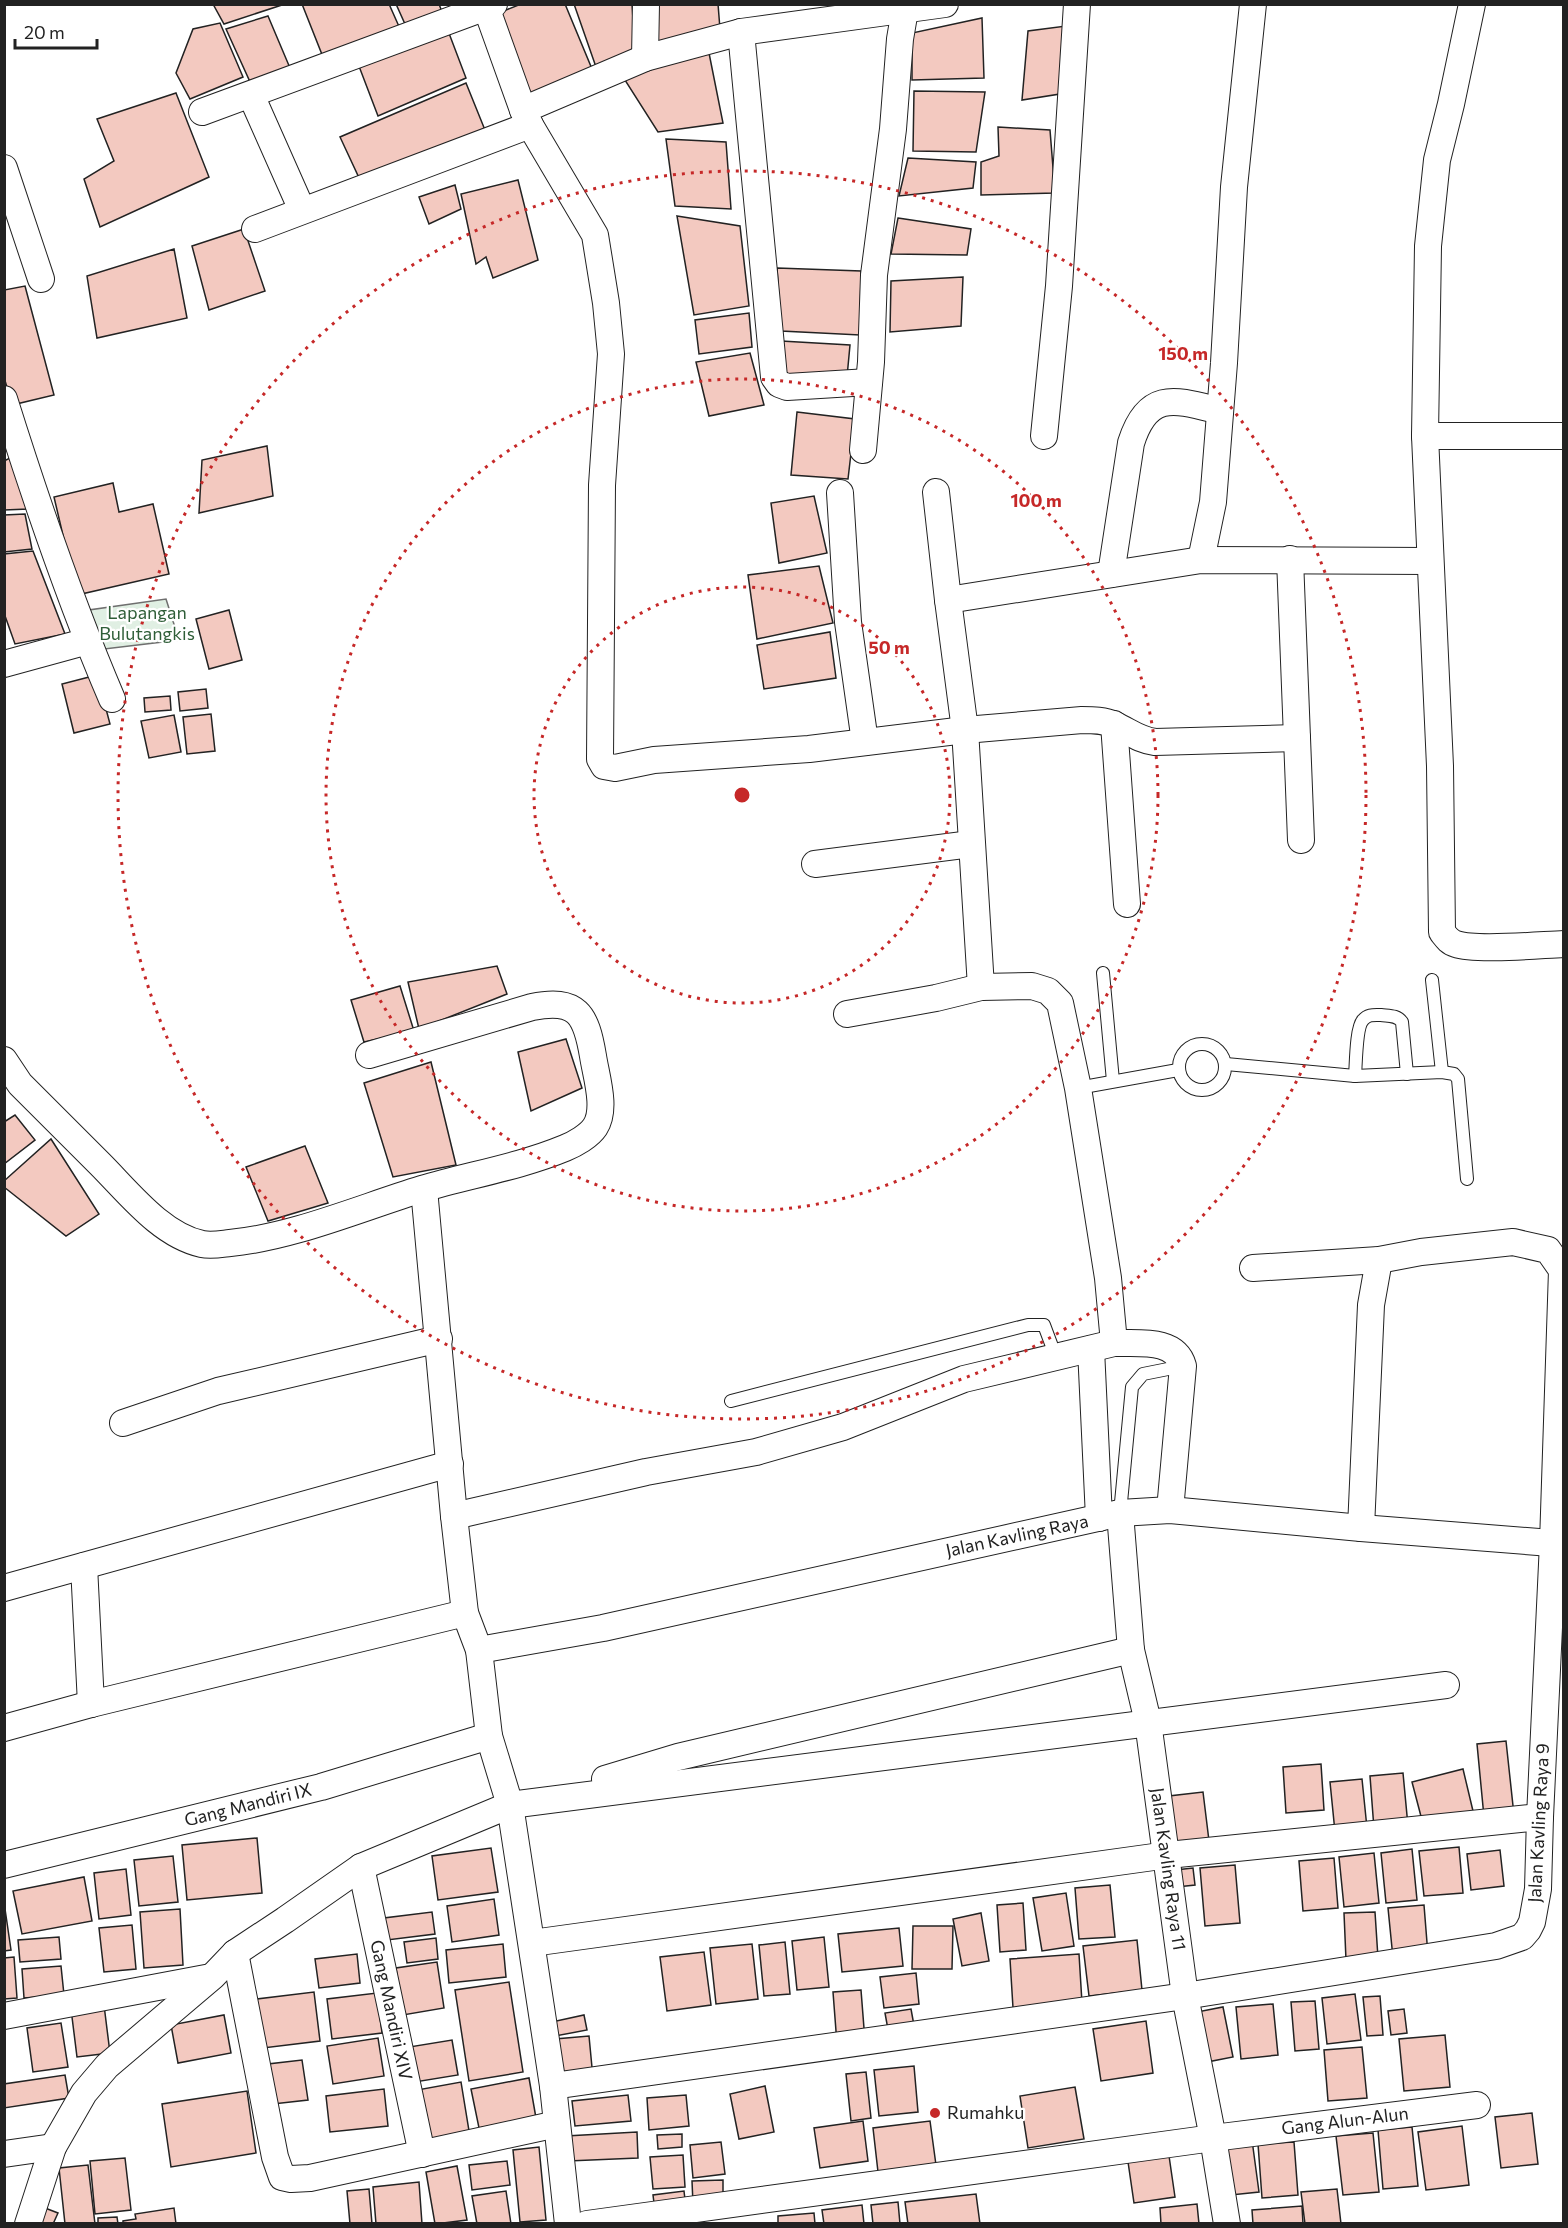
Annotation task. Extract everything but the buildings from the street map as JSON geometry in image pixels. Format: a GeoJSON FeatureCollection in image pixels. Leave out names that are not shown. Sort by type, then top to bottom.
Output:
{"type":"FeatureCollection","features":[{"type":"Feature","properties":{"kind":"street"},"geometry":{"type":"LineString","coordinates":[[645,58],[646,4]]}},
{"type":"Feature","properties":{"kind":"street"},"geometry":{"type":"LineString","coordinates":[[255,229],[526,117],[645,58],[741,32],[906,7],[945,4]]}},
{"type":"Feature","properties":{"kind":"street"},"geometry":{"type":"LineString","coordinates":[[1044,436],[1059,286],[1077,4]]}},
{"type":"Feature","properties":{"kind":"street"},"geometry":{"type":"LineString","coordinates":[[1201,560],[1213,502],[1234,187],[1253,4]]}},
{"type":"Feature","properties":{"kind":"street"},"geometry":{"type":"LineString","coordinates":[[1472,4],[1437,160],[1428,246],[1425,436],[1440,766],[1442,932],[1448,941],[1473,947],[1563,944]]}},
{"type":"Feature","properties":{"kind":"street"},"geometry":{"type":"LineString","coordinates":[[202,112],[488,5],[526,117],[595,235],[606,303],[611,354],[602,485],[600,759],[604,766],[615,768],[654,760],[809,749],[965,730],[1082,720],[1098,720],[1114,724],[1142,740],[1155,742],[1296,738]]}},
{"type":"Feature","properties":{"kind":"street"},"geometry":{"type":"LineString","coordinates":[[863,450],[874,275],[893,129],[900,39],[906,7]]}},
{"type":"Feature","properties":{"kind":"street"},"geometry":{"type":"LineString","coordinates":[[741,32],[774,378],[779,384],[787,387],[869,382]]}},
{"type":"Feature","properties":{"kind":"street"},"geometry":{"type":"LineString","coordinates":[[251,95],[302,210]]}},
{"type":"Feature","properties":{"kind":"street"},"geometry":{"type":"LineString","coordinates":[[4,168],[40,279]]}},
{"type":"Feature","properties":{"kind":"street"},"geometry":{"type":"LineString","coordinates":[[4,399],[37,504],[112,699]]}},
{"type":"Feature","properties":{"kind":"street"},"geometry":{"type":"LineString","coordinates":[[1110,574],[1131,443],[1136,427],[1143,416],[1150,408],[1178,401],[1220,411]]}},
{"type":"Feature","properties":{"kind":"street"},"geometry":{"type":"LineString","coordinates":[[1425,436],[1563,436]]}},
{"type":"Feature","properties":{"kind":"street"},"geometry":{"type":"LineString","coordinates":[[936,492],[965,730],[981,987]]}},
{"type":"Feature","properties":{"kind":"street"},"geometry":{"type":"LineString","coordinates":[[840,493],[848,622],[865,742]]}},
{"type":"Feature","properties":{"kind":"street"},"geometry":{"type":"LineString","coordinates":[[1290,559],[1301,840]]}},
{"type":"Feature","properties":{"kind":"street"},"geometry":{"type":"LineString","coordinates":[[948,600],[1201,560],[1430,561]]}},
{"type":"Feature","properties":{"kind":"street"},"geometry":{"type":"LineString","coordinates":[[4,664],[88,641]]}},
{"type":"Feature","properties":{"kind":"street"},"geometry":{"type":"LineString","coordinates":[[1114,724],[1127,904]]}},
{"type":"Feature","properties":{"kind":"street"},"geometry":{"type":"LineString","coordinates":[[815,864],[971,844]]}},
{"type":"Feature","properties":{"kind":"street","name":"Jalan Kavling Raya 11"},"geometry":{"type":"LineString","coordinates":[[847,1014],[936,998],[981,987],[1032,986],[1048,991],[1060,1003],[1078,1088],[1108,1278],[1102,1346],[1110,1515],[1131,1650],[1148,1722],[1168,1855],[1185,1996],[1227,2223]]}},
{"type":"Feature","properties":{"kind":"street"},"geometry":{"type":"LineString","coordinates":[[4,1060],[20,1084],[144,1208],[185,1239],[205,1245],[270,1237],[424,1189],[497,1171],[567,1148],[583,1139],[595,1127],[600,1109],[591,1045],[585,1024],[578,1011],[565,1005],[549,1004],[532,1007],[369,1055]]}},
{"type":"Feature","properties":{"kind":"street"},"geometry":{"type":"LineString","coordinates":[[424,1189],[465,1613],[479,1650],[489,1736],[510,1805],[553,2086],[568,2223]]}},
{"type":"Feature","properties":{"kind":"street","name":"Jalan Kavling Raya 9"},"geometry":{"type":"LineString","coordinates":[[553,2086],[1185,1996],[1496,1946],[1522,1937],[1532,1922],[1538,1889],[1540,1816],[1558,1544],[1562,1270],[1548,1250],[1513,1242],[1421,1252],[1379,1260],[1253,1268]]}},
{"type":"Feature","properties":{"kind":"street"},"geometry":{"type":"LineString","coordinates":[[1361,1528],[1371,1305],[1379,1260]]}},
{"type":"Feature","properties":{"kind":"street"},"geometry":{"type":"LineString","coordinates":[[123,1423],[218,1391],[439,1339]]}},
{"type":"Feature","properties":{"kind":"street"},"geometry":{"type":"LineString","coordinates":[[454,1516],[646,1472],[756,1452],[843,1426],[964,1379],[1102,1346],[1162,1346],[1173,1350],[1180,1356],[1183,1366],[1170,1510]]}},
{"type":"Feature","properties":{"kind":"street"},"geometry":{"type":"LineString","coordinates":[[4,1588],[450,1464]]}},
{"type":"Feature","properties":{"kind":"street","name":"Jalan Kavling Raya"},"geometry":{"type":"LineString","coordinates":[[479,1650],[603,1628],[1110,1515],[1170,1510],[1558,1544]]}},
{"type":"Feature","properties":{"kind":"street"},"geometry":{"type":"LineString","coordinates":[[84,1566],[91,1704]]}},
{"type":"Feature","properties":{"kind":"street"},"geometry":{"type":"LineString","coordinates":[[4,1728],[91,1704],[465,1613]]}},
{"type":"Feature","properties":{"kind":"street"},"geometry":{"type":"LineString","coordinates":[[28,2223],[53,2147],[84,2092],[107,2066],[213,1976],[235,1953],[361,1867],[510,1805],[567,1796],[680,1769],[1131,1650]]}},
{"type":"Feature","properties":{"kind":"street"},"geometry":{"type":"LineString","coordinates":[[680,1769],[1148,1722],[1446,1685]]}},
{"type":"Feature","properties":{"kind":"street","name":"Gang Mandiri IX"},"geometry":{"type":"LineString","coordinates":[[4,1865],[321,1786],[489,1736]]}},
{"type":"Feature","properties":{"kind":"street"},"geometry":{"type":"LineString","coordinates":[[532,1943],[1168,1855],[1540,1816]]}},
{"type":"Feature","properties":{"kind":"street","name":"Gang Mandiri XIV"},"geometry":{"type":"LineString","coordinates":[[361,1867],[422,2154]]}},
{"type":"Feature","properties":{"kind":"street"},"geometry":{"type":"LineString","coordinates":[[235,1953],[275,2157],[282,2177],[310,2178],[557,2124]]}},
{"type":"Feature","properties":{"kind":"street"},"geometry":{"type":"LineString","coordinates":[[4,2016],[213,1976]]}},
{"type":"Feature","properties":{"kind":"street","name":"Gang Alun-Alun"},"geometry":{"type":"LineString","coordinates":[[586,2223],[1213,2138],[1477,2105]]}},
{"type":"Feature","properties":{"kind":"street"},"geometry":{"type":"LineString","coordinates":[[4,2154],[53,2147]]}},
{"type":"Feature","properties":{"kind":"lane"},"geometry":{"type":"LineString","coordinates":[[1103,973],[1113,1081]]}},
{"type":"Feature","properties":{"kind":"lane"},"geometry":{"type":"LineString","coordinates":[[1432,980],[1442,1072]]}},
{"type":"Feature","properties":{"kind":"lane"},"geometry":{"type":"LineString","coordinates":[[1355,1076],[1359,1028],[1362,1020],[1370,1015],[1399,1017],[1402,1022],[1407,1074]]}},
{"type":"Feature","properties":{"kind":"lane"},"geometry":{"type":"LineString","coordinates":[[1199,1044],[1217,1049],[1226,1064],[1221,1082],[1205,1091],[1187,1086],[1178,1070],[1183,1052],[1199,1044]]}},
{"type":"Feature","properties":{"kind":"lane"},"geometry":{"type":"LineString","coordinates":[[1226,1064],[1355,1076],[1442,1072],[1454,1074],[1458,1079],[1467,1179]]}},
{"type":"Feature","properties":{"kind":"lane"},"geometry":{"type":"LineString","coordinates":[[1078,1088],[1178,1070]]}},
{"type":"Feature","properties":{"kind":"lane"},"geometry":{"type":"LineString","coordinates":[[731,1401],[1028,1324],[1044,1325],[1056,1357]]}},
{"type":"Feature","properties":{"kind":"lane"},"geometry":{"type":"LineString","coordinates":[[1110,1515],[1132,1387],[1143,1374],[1183,1366]]}},
{"type":"Feature","properties":{"kind":"green space","name":"Lapangan Bulutangkis"},"geometry":{"type":"Polygon","coordinates":[[[166,599],[179,640],[96,650],[89,610],[166,599]]]}},
{"type":"Feature","properties":{"kind":"place","name":"Rumahku"},"geometry":{"type":"Point","coordinates":[935,2113]}}]}
